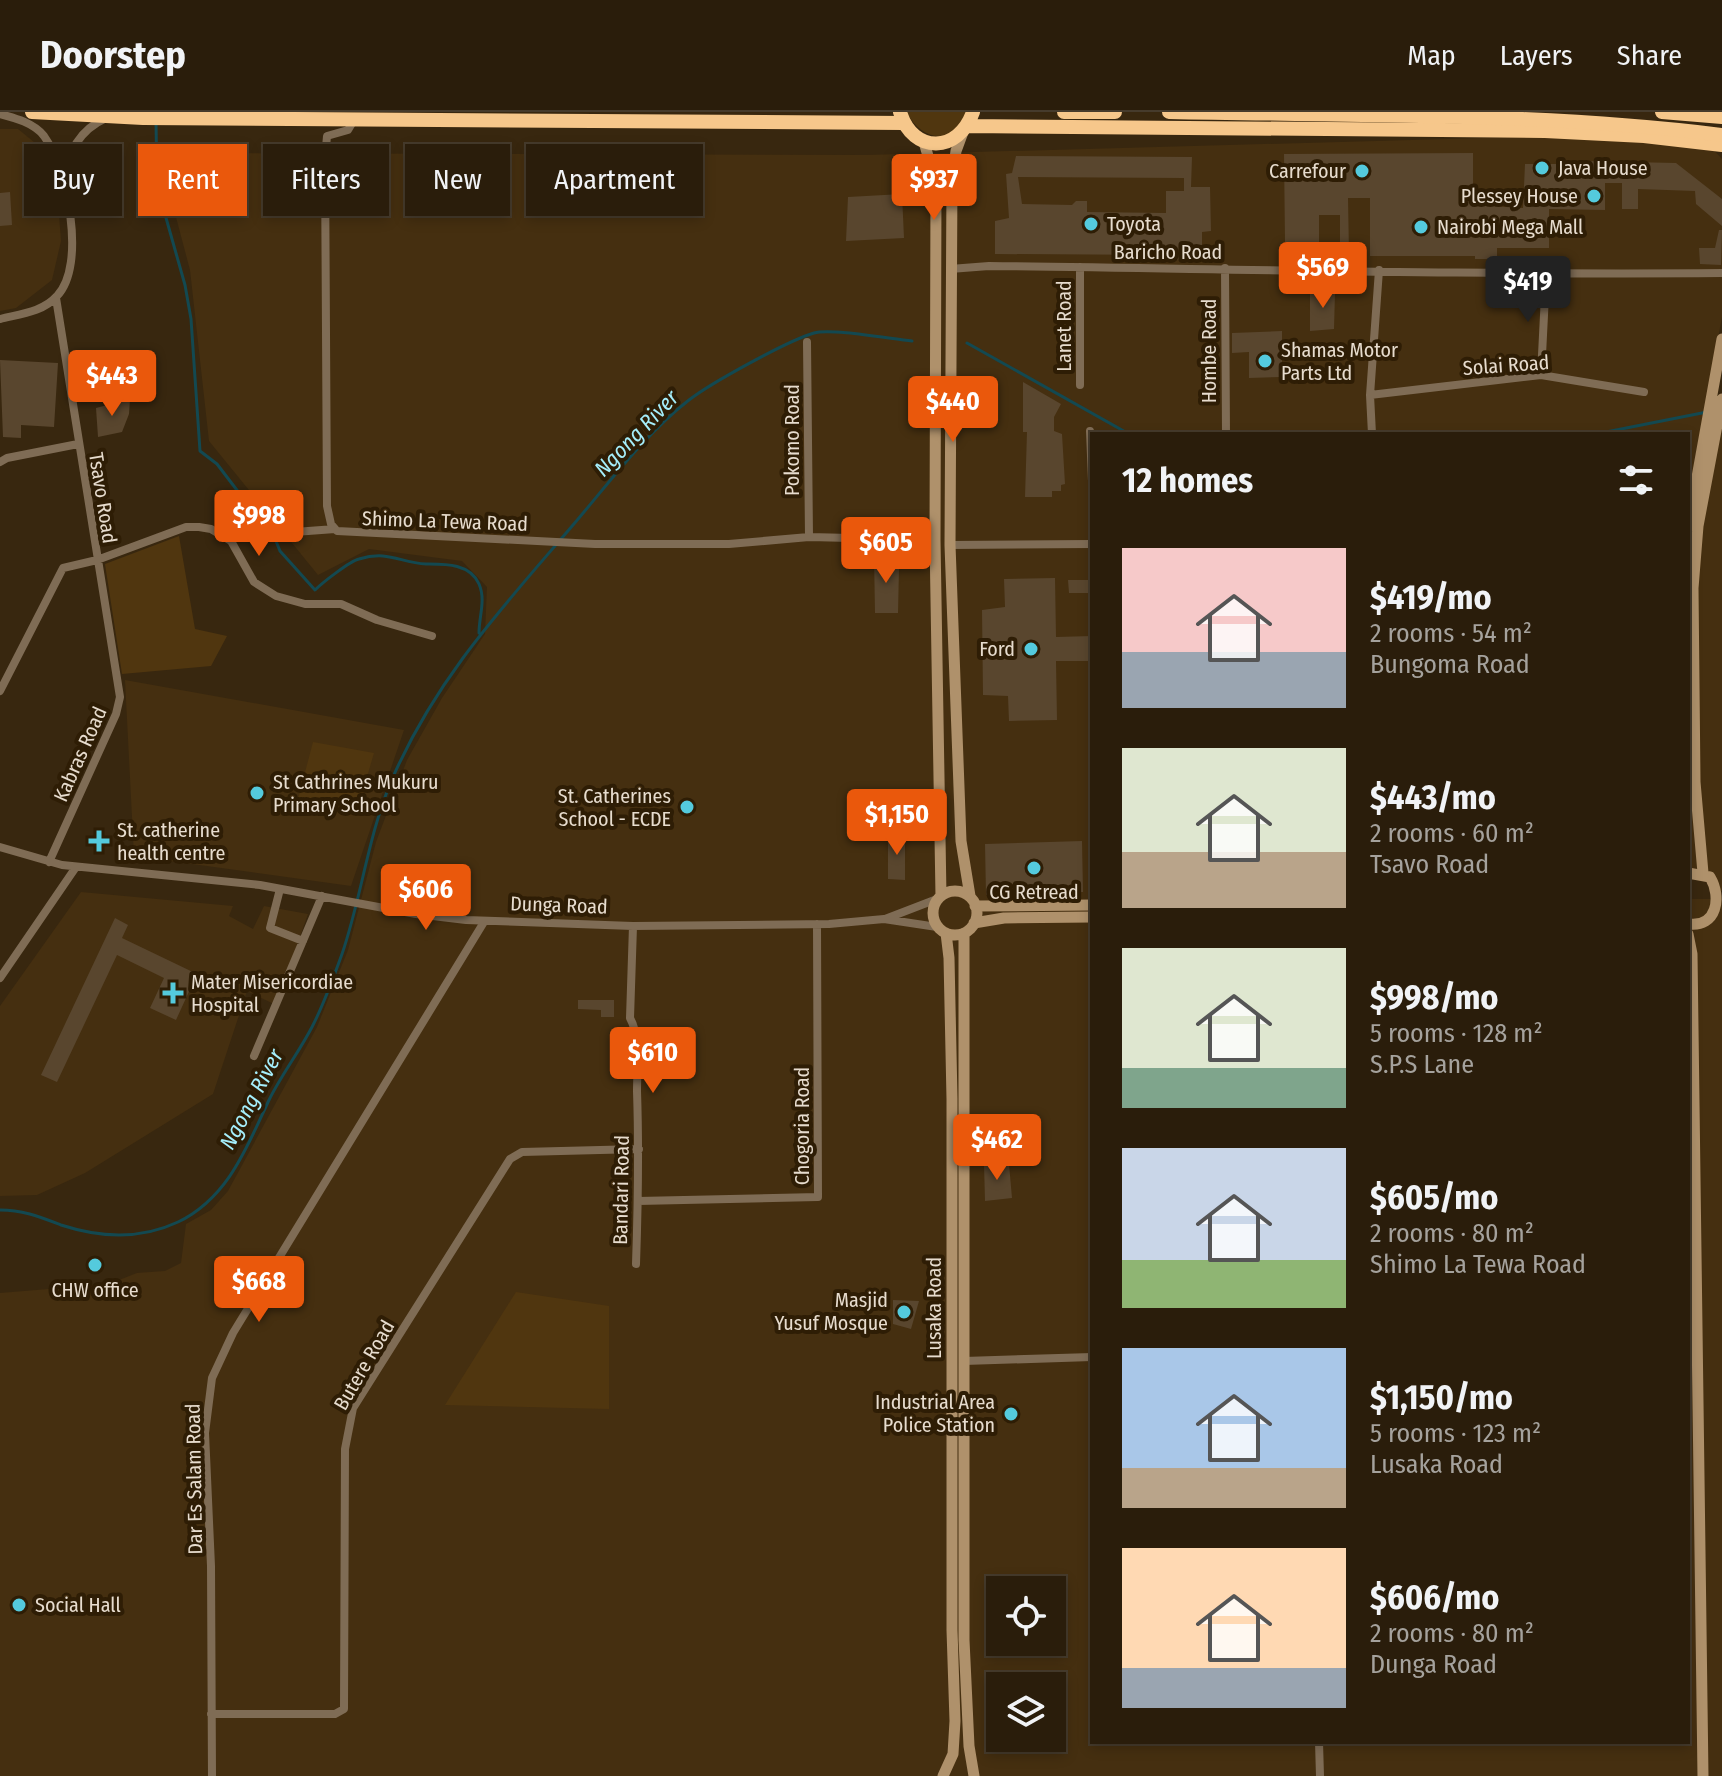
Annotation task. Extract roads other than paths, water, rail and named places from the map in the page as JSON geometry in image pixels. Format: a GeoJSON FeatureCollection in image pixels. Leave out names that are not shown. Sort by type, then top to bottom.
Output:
{"type":"FeatureCollection","features":[{"type":"Feature","properties":{"kind":"highway"},"geometry":{"type":"LineString","coordinates":[[32,112],[143,118],[902,118],[912,134],[924,142],[945,143],[968,123],[1545,131],[1722,145]]}},
{"type":"Feature","properties":{"kind":"highway"},"geometry":{"type":"LineString","coordinates":[[1064,112],[1115,112]]}},
{"type":"Feature","properties":{"kind":"highway"},"geometry":{"type":"LineString","coordinates":[[1169,112],[1564,121],[1639,125],[1722,137],[1718,112]]}},
{"type":"Feature","properties":{"kind":"highway"},"geometry":{"type":"LineString","coordinates":[[1662,112],[1722,117]]}},
{"type":"Feature","properties":{"kind":"main road"},"geometry":{"type":"LineString","coordinates":[[968,123],[956,151],[952,179],[950,545],[961,841],[973,901],[974,923]]}},
{"type":"Feature","properties":{"kind":"main road"},"geometry":{"type":"LineString","coordinates":[[924,142],[936,184],[935,540],[939,898],[932,913],[941,930],[964,933],[974,923],[1004,918],[1090,917]]}},
{"type":"Feature","properties":{"kind":"main road"},"geometry":{"type":"LineString","coordinates":[[1690,516],[1722,339]]}},
{"type":"Feature","properties":{"kind":"main road"},"geometry":{"type":"LineString","coordinates":[[1703,873],[1695,782],[1693,572],[1698,526],[1722,399]]}},
{"type":"Feature","properties":{"kind":"main road"},"geometry":{"type":"LineString","coordinates":[[1690,873],[1703,873],[1721,890],[1718,910],[1703,923],[1692,954]]}},
{"type":"Feature","properties":{"kind":"main road"},"geometry":{"type":"LineString","coordinates":[[939,898],[957,891],[973,901],[1090,905]]}},
{"type":"Feature","properties":{"kind":"main road"},"geometry":{"type":"LineString","coordinates":[[1690,924],[1703,923]]}},
{"type":"Feature","properties":{"kind":"main road","name":"Lusaka Road"},"geometry":{"type":"LineString","coordinates":[[941,930],[949,958],[952,1099],[955,1732],[953,1754],[943,1776]]}},
{"type":"Feature","properties":{"kind":"main road","name":"Lusaka Road"},"geometry":{"type":"LineString","coordinates":[[964,933],[964,1640],[969,1746],[974,1776]]}},
{"type":"Feature","properties":{"kind":"main road"},"geometry":{"type":"LineString","coordinates":[[1690,944],[1692,1318],[1703,1776]]}},
{"type":"Feature","properties":{"kind":"street"},"geometry":{"type":"LineString","coordinates":[[0,114],[28,123],[43,135],[47,144]]}},
{"type":"Feature","properties":{"kind":"street"},"geometry":{"type":"LineString","coordinates":[[76,144],[84,132],[112,116]]}},
{"type":"Feature","properties":{"kind":"street","name":"Shimo La Tewa Road"},"geometry":{"type":"LineString","coordinates":[[355,119],[348,130],[327,136],[325,159],[327,506],[335,529],[340,532],[595,544],[729,544],[809,537],[935,540]]}},
{"type":"Feature","properties":{"kind":"street"},"geometry":{"type":"LineString","coordinates":[[0,319],[36,310],[56,298],[65,288],[72,263],[70,216]]}},
{"type":"Feature","properties":{"kind":"street","name":"Lanet Road"},"geometry":{"type":"LineString","coordinates":[[1080,267],[1080,385]]}},
{"type":"Feature","properties":{"kind":"street","name":"Baricho Road"},"geometry":{"type":"LineString","coordinates":[[950,269],[1225,268],[1546,275],[1722,273]]}},
{"type":"Feature","properties":{"kind":"street","name":"Hombe Road"},"geometry":{"type":"LineString","coordinates":[[1225,268],[1226,432]]}},
{"type":"Feature","properties":{"kind":"street"},"geometry":{"type":"LineString","coordinates":[[1372,432],[1370,395],[1379,270]]}},
{"type":"Feature","properties":{"kind":"street"},"geometry":{"type":"LineString","coordinates":[[1541,375],[1546,275]]}},
{"type":"Feature","properties":{"kind":"street","name":"Tsavo Road"},"geometry":{"type":"LineString","coordinates":[[56,298],[97,560]]}},
{"type":"Feature","properties":{"kind":"street","name":"Pokomo Road"},"geometry":{"type":"LineString","coordinates":[[807,342],[809,537]]}},
{"type":"Feature","properties":{"kind":"street","name":"Solai Road"},"geometry":{"type":"LineString","coordinates":[[1370,395],[1541,375],[1644,392]]}},
{"type":"Feature","properties":{"kind":"street"},"geometry":{"type":"LineString","coordinates":[[0,462],[78,444]]}},
{"type":"Feature","properties":{"kind":"street"},"geometry":{"type":"LineString","coordinates":[[0,691],[60,571],[67,565],[97,560],[186,527],[211,529],[225,537],[238,551],[254,582],[276,596],[305,604],[341,604],[377,620],[432,636]]}},
{"type":"Feature","properties":{"kind":"street"},"geometry":{"type":"LineString","coordinates":[[225,537],[335,529]]}},
{"type":"Feature","properties":{"kind":"street"},"geometry":{"type":"LineString","coordinates":[[950,545],[1090,544]]}},
{"type":"Feature","properties":{"kind":"street","name":"Kabras Road"},"geometry":{"type":"LineString","coordinates":[[49,862],[119,706],[97,560]]}},
{"type":"Feature","properties":{"kind":"street","name":"Dunga Road"},"geometry":{"type":"LineString","coordinates":[[0,847],[76,867],[280,889],[484,922],[545,921],[633,926],[817,924],[884,919],[941,930]]}},
{"type":"Feature","properties":{"kind":"street"},"geometry":{"type":"LineString","coordinates":[[0,978],[76,867]]}},
{"type":"Feature","properties":{"kind":"street"},"geometry":{"type":"LineString","coordinates":[[280,889],[270,928],[303,941]]}},
{"type":"Feature","properties":{"kind":"street"},"geometry":{"type":"LineString","coordinates":[[254,1056],[322,896]]}},
{"type":"Feature","properties":{"kind":"street","name":"Dunga Road"},"geometry":{"type":"LineString","coordinates":[[884,919],[939,898]]}},
{"type":"Feature","properties":{"kind":"street","name":"Dar Es Salam Road"},"geometry":{"type":"LineString","coordinates":[[212,1776],[211,1566],[205,1433],[212,1378],[233,1333],[484,922]]}},
{"type":"Feature","properties":{"kind":"street","name":"Chogoria Road"},"geometry":{"type":"LineString","coordinates":[[638,1201],[818,1197],[817,924]]}},
{"type":"Feature","properties":{"kind":"street","name":"Bandari Road"},"geometry":{"type":"LineString","coordinates":[[633,926],[630,1018],[635,1029],[639,1149],[636,1264]]}},
{"type":"Feature","properties":{"kind":"street","name":"Butere Road"},"geometry":{"type":"LineString","coordinates":[[211,1714],[335,1714],[344,1709],[345,1449],[353,1408],[510,1159],[522,1152],[639,1149]]}},
{"type":"Feature","properties":{"kind":"street"},"geometry":{"type":"LineString","coordinates":[[964,1361],[1090,1357]]}},
{"type":"Feature","properties":{"kind":"street"},"geometry":{"type":"LineString","coordinates":[[1319,1744],[1320,1776]]}},
{"type":"Feature","properties":{"kind":"waterway","name":"Ngong River"},"geometry":{"type":"LineString","coordinates":[[156,122],[157,186],[185,285],[191,319],[200,451],[217,464],[246,502],[267,519],[280,551],[315,590],[349,564],[369,557],[387,556],[417,563],[456,566],[469,572],[479,584],[482,602],[479,633]]}},
{"type":"Feature","properties":{"kind":"waterway","name":"Ngong River"},"geometry":{"type":"LineString","coordinates":[[0,1210],[24,1213],[91,1233],[120,1235],[164,1228],[195,1212],[210,1199],[244,1153],[274,1090],[320,1009],[349,932],[384,799],[410,741],[451,675],[497,614],[642,443],[689,400],[768,353],[814,333],[847,333],[912,341]]}},
{"type":"Feature","properties":{"kind":"waterway","name":"Ngong River"},"geometry":{"type":"LineString","coordinates":[[967,343],[1125,432]]}},
{"type":"Feature","properties":{"kind":"waterway","name":"Ngong River"},"geometry":{"type":"LineString","coordinates":[[1606,432],[1707,412]]}},
{"type":"Feature","properties":{"kind":"place","name":"Java House"},"geometry":{"type":"Point","coordinates":[1542,168]}},
{"type":"Feature","properties":{"kind":"place","name":"Carrefour"},"geometry":{"type":"Point","coordinates":[1362,171]}},
{"type":"Feature","properties":{"kind":"place","name":"Plessey House"},"geometry":{"type":"Point","coordinates":[1594,196]}},
{"type":"Feature","properties":{"kind":"place","name":"Toyota"},"geometry":{"type":"Point","coordinates":[1091,224]}},
{"type":"Feature","properties":{"kind":"place","name":"Nairobi Mega Mall"},"geometry":{"type":"Point","coordinates":[1421,227]}},
{"type":"Feature","properties":{"kind":"place","name":"Shamas Motor Parts Ltd"},"geometry":{"type":"Point","coordinates":[1265,361]}},
{"type":"Feature","properties":{"kind":"place","name":"Ford"},"geometry":{"type":"Point","coordinates":[1031,649]}},
{"type":"Feature","properties":{"kind":"place","name":"St Cathrines Mukuru Primary School"},"geometry":{"type":"Point","coordinates":[257,793]}},
{"type":"Feature","properties":{"kind":"place","name":"St. Catherines School - ECDE"},"geometry":{"type":"Point","coordinates":[687,807]}},
{"type":"Feature","properties":{"kind":"place","name":"St. catherine health centre"},"geometry":{"type":"Point","coordinates":[99,841]}},
{"type":"Feature","properties":{"kind":"place","name":"CG Retread"},"geometry":{"type":"Point","coordinates":[1034,868]}},
{"type":"Feature","properties":{"kind":"place","name":"Mater Misericordiae Hospital"},"geometry":{"type":"Point","coordinates":[173,993]}},
{"type":"Feature","properties":{"kind":"place","name":"CHW office"},"geometry":{"type":"Point","coordinates":[95,1265]}},
{"type":"Feature","properties":{"kind":"place","name":"Masjid Yusuf Mosque"},"geometry":{"type":"Point","coordinates":[904,1312]}},
{"type":"Feature","properties":{"kind":"place","name":"Industrial Area Police Station"},"geometry":{"type":"Point","coordinates":[1011,1414]}},
{"type":"Feature","properties":{"kind":"place","name":"Social Hall"},"geometry":{"type":"Point","coordinates":[19,1605]}}]}
